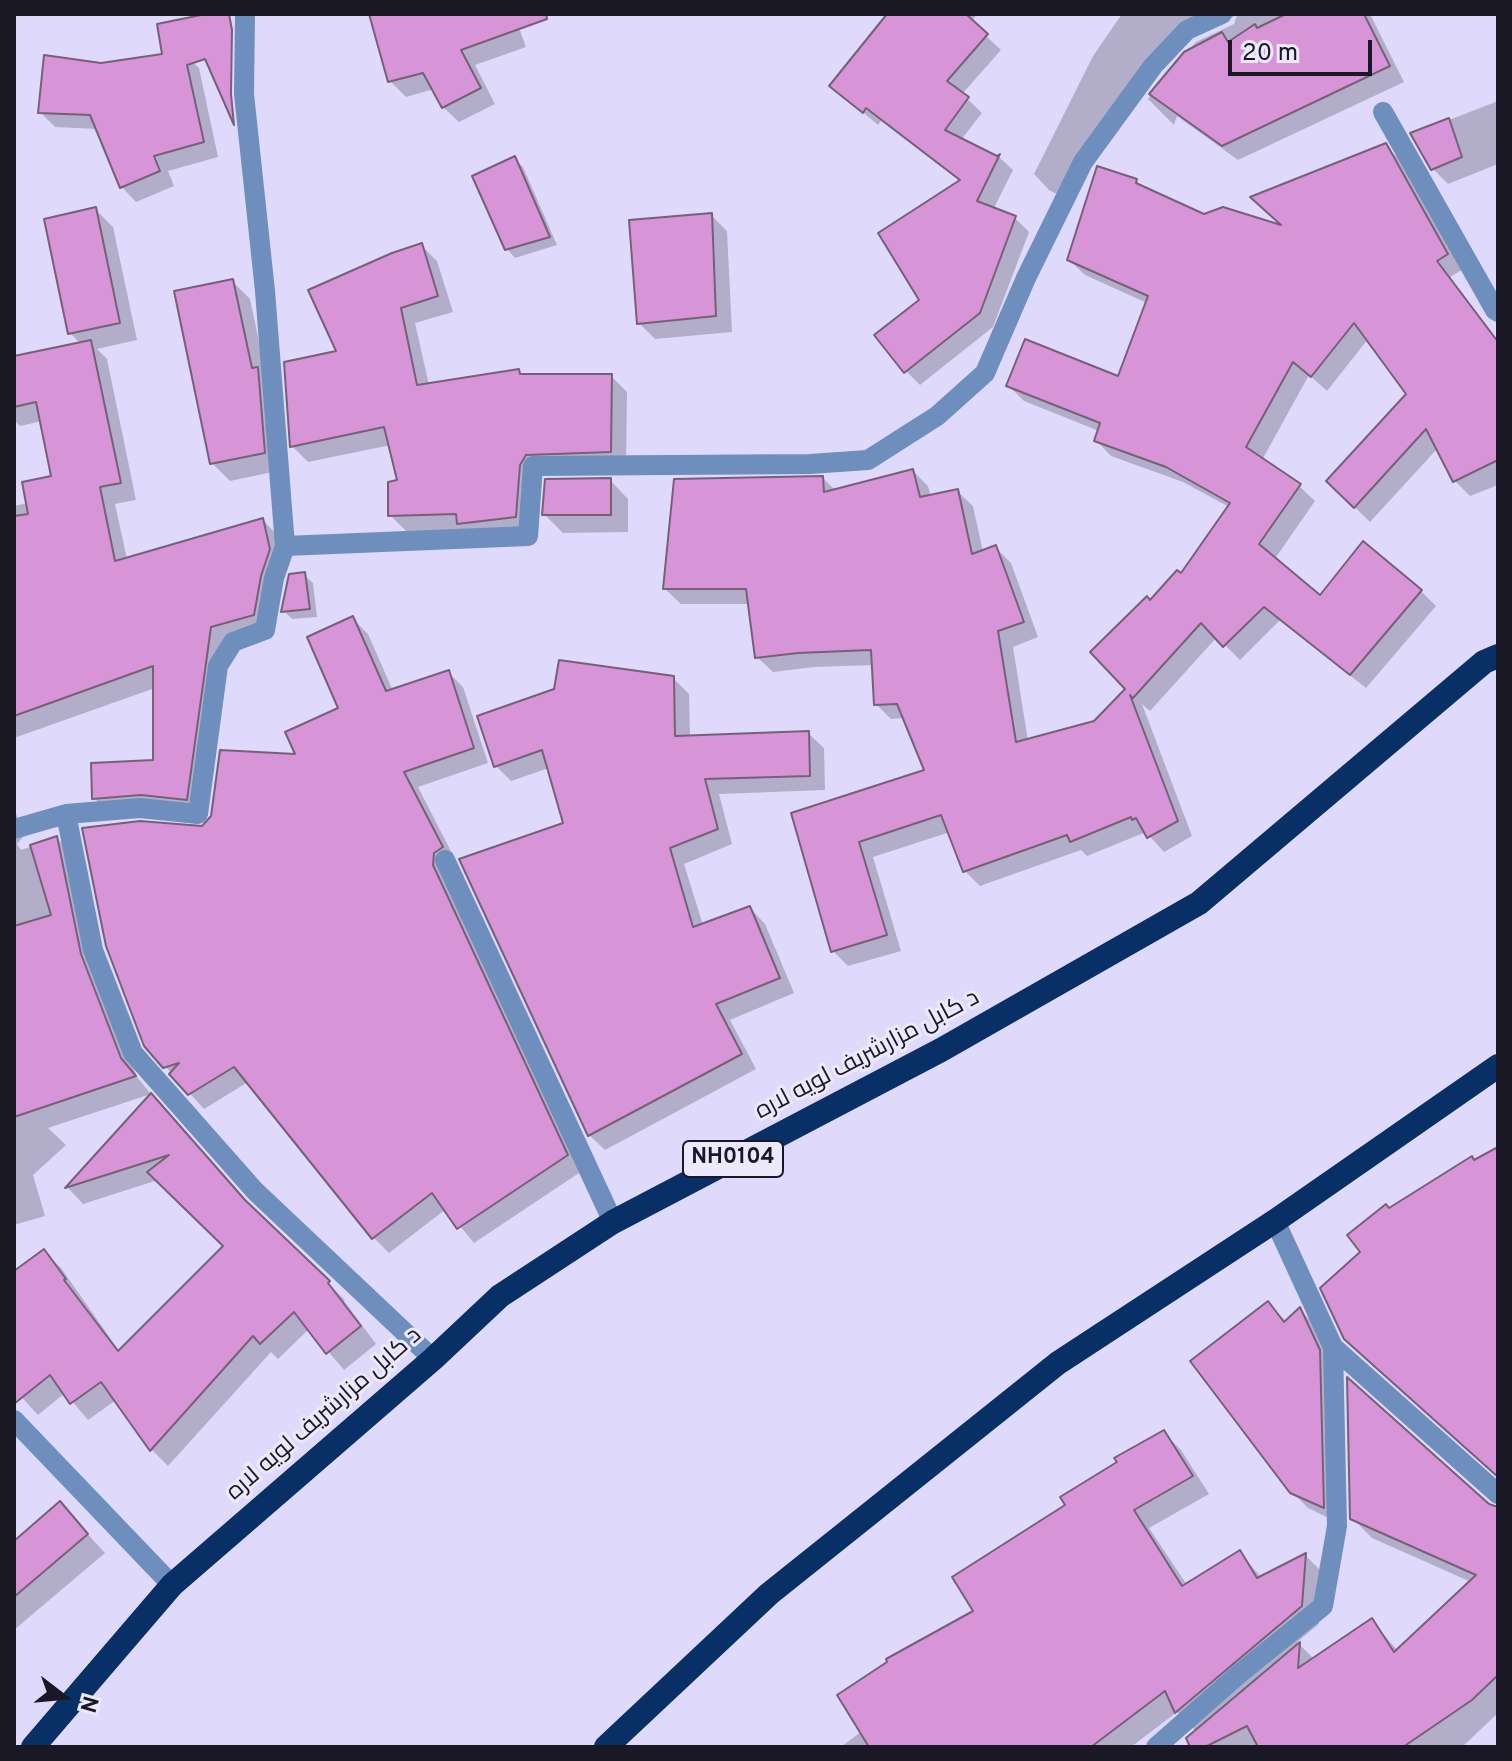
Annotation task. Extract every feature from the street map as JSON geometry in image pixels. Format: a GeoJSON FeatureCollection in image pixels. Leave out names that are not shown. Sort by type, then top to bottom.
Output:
{"type":"FeatureCollection","features":[{"type":"Feature","properties":{"kind":"highway","name":"د کابل مزارشریف لویه لاره"},"geometry":{"type":"LineString","coordinates":[[33,1747],[172,1585],[433,1359],[500,1296],[613,1222],[941,1050],[1199,903],[1484,662],[1498,656]]}},
{"type":"Feature","properties":{"kind":"highway"},"geometry":{"type":"LineString","coordinates":[[606,1747],[769,1594],[1058,1363],[1275,1221],[1498,1066]]}},
{"type":"Feature","properties":{"kind":"street"},"geometry":{"type":"LineString","coordinates":[[14,829],[66,814],[140,808],[198,814],[218,666],[233,642],[265,630],[274,578],[285,546],[265,291],[244,94],[245,14]]}},
{"type":"Feature","properties":{"kind":"street"},"geometry":{"type":"LineString","coordinates":[[285,546],[528,536],[533,466],[810,464],[868,460],[937,416],[985,373],[1026,278],[1083,162],[1153,66],[1187,30],[1222,14]]}},
{"type":"Feature","properties":{"kind":"street"},"geometry":{"type":"LineString","coordinates":[[1383,112],[1498,312]]}},
{"type":"Feature","properties":{"kind":"street"},"geometry":{"type":"LineString","coordinates":[[66,814],[93,950],[133,1053],[255,1191],[433,1359]]}},
{"type":"Feature","properties":{"kind":"street"},"geometry":{"type":"LineString","coordinates":[[445,860],[613,1222]]}},
{"type":"Feature","properties":{"kind":"street"},"geometry":{"type":"LineString","coordinates":[[1156,1747],[1323,1606],[1337,1526],[1333,1347],[1275,1221]]}},
{"type":"Feature","properties":{"kind":"street"},"geometry":{"type":"LineString","coordinates":[[1333,1347],[1498,1494]]}},
{"type":"Feature","properties":{"kind":"street"},"geometry":{"type":"LineString","coordinates":[[14,1420],[172,1585]]}},
{"type":"Feature","properties":{"kind":"building"},"geometry":{"type":"Polygon","coordinates":[[[206,14],[229,14],[234,125],[205,59],[187,65],[204,142],[154,156],[160,171],[120,188],[90,115],[38,113],[44,55],[101,63],[162,54],[157,24],[206,14]]]}},
{"type":"Feature","properties":{"kind":"building"},"geometry":{"type":"Polygon","coordinates":[[[369,14],[546,14],[547,19],[461,50],[481,88],[442,108],[423,73],[388,82],[369,14]]]}},
{"type":"Feature","properties":{"kind":"building"},"geometry":{"type":"Polygon","coordinates":[[[887,14],[966,14],[988,34],[947,81],[969,97],[945,130],[997,156],[1000,154],[977,201],[1016,216],[980,313],[904,373],[874,335],[919,300],[878,233],[960,180],[866,108],[863,113],[829,86],[887,14]]]}},
{"type":"Feature","properties":{"kind":"building"},"geometry":{"type":"Polygon","coordinates":[[[1286,14],[1364,14],[1390,66],[1222,146],[1149,94],[1184,52],[1222,32],[1228,42],[1255,24],[1257,28],[1286,14]]]}},
{"type":"Feature","properties":{"kind":"building"},"geometry":{"type":"Polygon","coordinates":[[[1449,118],[1462,157],[1431,170],[1410,133],[1449,118]]]}},
{"type":"Feature","properties":{"kind":"building"},"geometry":{"type":"Polygon","coordinates":[[[1386,143],[1448,254],[1437,261],[1498,342],[1498,460],[1453,482],[1426,429],[1354,508],[1326,481],[1406,394],[1354,323],[1311,377],[1293,362],[1246,447],[1301,484],[1259,544],[1320,595],[1363,541],[1422,590],[1350,675],[1264,607],[1223,647],[1201,623],[1133,698],[1130,695],[1178,821],[1147,838],[1136,818],[1132,820],[1131,817],[1070,842],[1067,835],[963,872],[941,815],[859,842],[887,935],[831,952],[791,813],[924,770],[897,704],[874,705],[871,650],[755,658],[746,589],[663,589],[674,479],[823,476],[824,492],[913,469],[920,497],[958,489],[972,554],[996,545],[1024,622],[998,631],[1016,742],[1094,721],[1125,689],[1090,652],[1147,596],[1150,600],[1177,570],[1181,573],[1230,503],[1166,467],[1094,441],[1100,423],[1006,386],[1025,339],[1118,376],[1148,296],[1067,260],[1097,166],[1137,179],[1136,183],[1204,214],[1223,207],[1281,225],[1250,197],[1386,143]]]}},
{"type":"Feature","properties":{"kind":"building"},"geometry":{"type":"Polygon","coordinates":[[[515,156],[550,237],[505,250],[472,176],[515,156]]]}},
{"type":"Feature","properties":{"kind":"building"},"geometry":{"type":"Polygon","coordinates":[[[96,207],[120,323],[68,334],[44,219],[96,207]]]}},
{"type":"Feature","properties":{"kind":"building"},"geometry":{"type":"Polygon","coordinates":[[[712,213],[716,316],[637,324],[629,220],[712,213]]]}},
{"type":"Feature","properties":{"kind":"building"},"geometry":{"type":"Polygon","coordinates":[[[422,243],[438,296],[401,308],[417,385],[519,369],[520,374],[612,374],[611,452],[526,455],[520,465],[516,517],[457,524],[456,514],[388,516],[388,482],[397,480],[384,427],[290,447],[284,362],[336,351],[308,290],[422,243]]]}},
{"type":"Feature","properties":{"kind":"building"},"geometry":{"type":"Polygon","coordinates":[[[233,279],[252,368],[258,367],[265,453],[210,464],[174,291],[233,279]]]}},
{"type":"Feature","properties":{"kind":"building"},"geometry":{"type":"Polygon","coordinates":[[[91,340],[121,483],[100,487],[115,561],[263,518],[270,549],[254,615],[211,627],[187,800],[141,795],[92,799],[91,763],[153,760],[153,666],[14,716],[14,516],[28,514],[22,482],[51,476],[36,402],[14,407],[14,356],[91,340]]]}},
{"type":"Feature","properties":{"kind":"building"},"geometry":{"type":"Polygon","coordinates":[[[611,478],[611,515],[542,515],[545,479],[611,478]]]}},
{"type":"Feature","properties":{"kind":"building"},"geometry":{"type":"Polygon","coordinates":[[[305,572],[310,609],[281,612],[289,574],[305,572]]]}},
{"type":"Feature","properties":{"kind":"building"},"geometry":{"type":"Polygon","coordinates":[[[353,616],[386,691],[449,670],[474,748],[404,772],[443,847],[434,853],[433,865],[568,1155],[457,1229],[432,1193],[372,1239],[234,1067],[188,1095],[169,1074],[179,1063],[163,1068],[144,1046],[106,946],[82,828],[140,821],[202,826],[211,816],[220,750],[295,754],[285,732],[338,708],[307,637],[353,616]]]}},
{"type":"Feature","properties":{"kind":"building"},"geometry":{"type":"Polygon","coordinates":[[[559,660],[674,676],[675,736],[809,731],[810,776],[705,779],[718,829],[670,848],[693,927],[750,906],[780,978],[716,1004],[742,1054],[588,1136],[459,859],[563,823],[542,750],[494,767],[477,716],[554,689],[559,660]]]}},
{"type":"Feature","properties":{"kind":"building"},"geometry":{"type":"Polygon","coordinates":[[[57,836],[81,954],[121,1058],[136,1076],[14,1117],[14,926],[51,915],[30,845],[57,836]]]}},
{"type":"Feature","properties":{"kind":"building"},"geometry":{"type":"Polygon","coordinates":[[[151,1093],[245,1200],[330,1281],[328,1283],[361,1326],[326,1354],[294,1312],[260,1344],[253,1336],[150,1451],[101,1382],[70,1404],[50,1375],[14,1404],[14,1271],[44,1249],[118,1351],[223,1246],[147,1172],[169,1155],[65,1188],[151,1093]]]}},
{"type":"Feature","properties":{"kind":"building"},"geometry":{"type":"Polygon","coordinates":[[[1498,1147],[1498,1477],[1344,1339],[1320,1288],[1360,1252],[1347,1235],[1386,1204],[1389,1208],[1472,1156],[1474,1160],[1498,1147]]]}},
{"type":"Feature","properties":{"kind":"building"},"geometry":{"type":"Polygon","coordinates":[[[1268,1301],[1284,1322],[1300,1307],[1320,1350],[1324,1508],[1290,1493],[1190,1361],[1268,1301]]]}},
{"type":"Feature","properties":{"kind":"building"},"geometry":{"type":"Polygon","coordinates":[[[1347,1377],[1489,1504],[1498,1507],[1498,1675],[1472,1700],[1403,1747],[1258,1747],[1247,1726],[1205,1747],[1190,1747],[1186,1738],[1300,1642],[1298,1668],[1372,1618],[1394,1652],[1476,1575],[1350,1519],[1347,1377]]]}},
{"type":"Feature","properties":{"kind":"building"},"geometry":{"type":"Polygon","coordinates":[[[1164,1430],[1193,1476],[1134,1510],[1182,1586],[1240,1550],[1257,1578],[1306,1553],[1302,1606],[1175,1713],[1165,1691],[1091,1747],[869,1747],[837,1695],[887,1662],[886,1659],[973,1611],[952,1577],[1065,1505],[1060,1497],[1117,1462],[1114,1458],[1164,1430]]]}},
{"type":"Feature","properties":{"kind":"building"},"geometry":{"type":"Polygon","coordinates":[[[60,1501],[88,1534],[14,1597],[14,1541],[60,1501]]]}}]}
